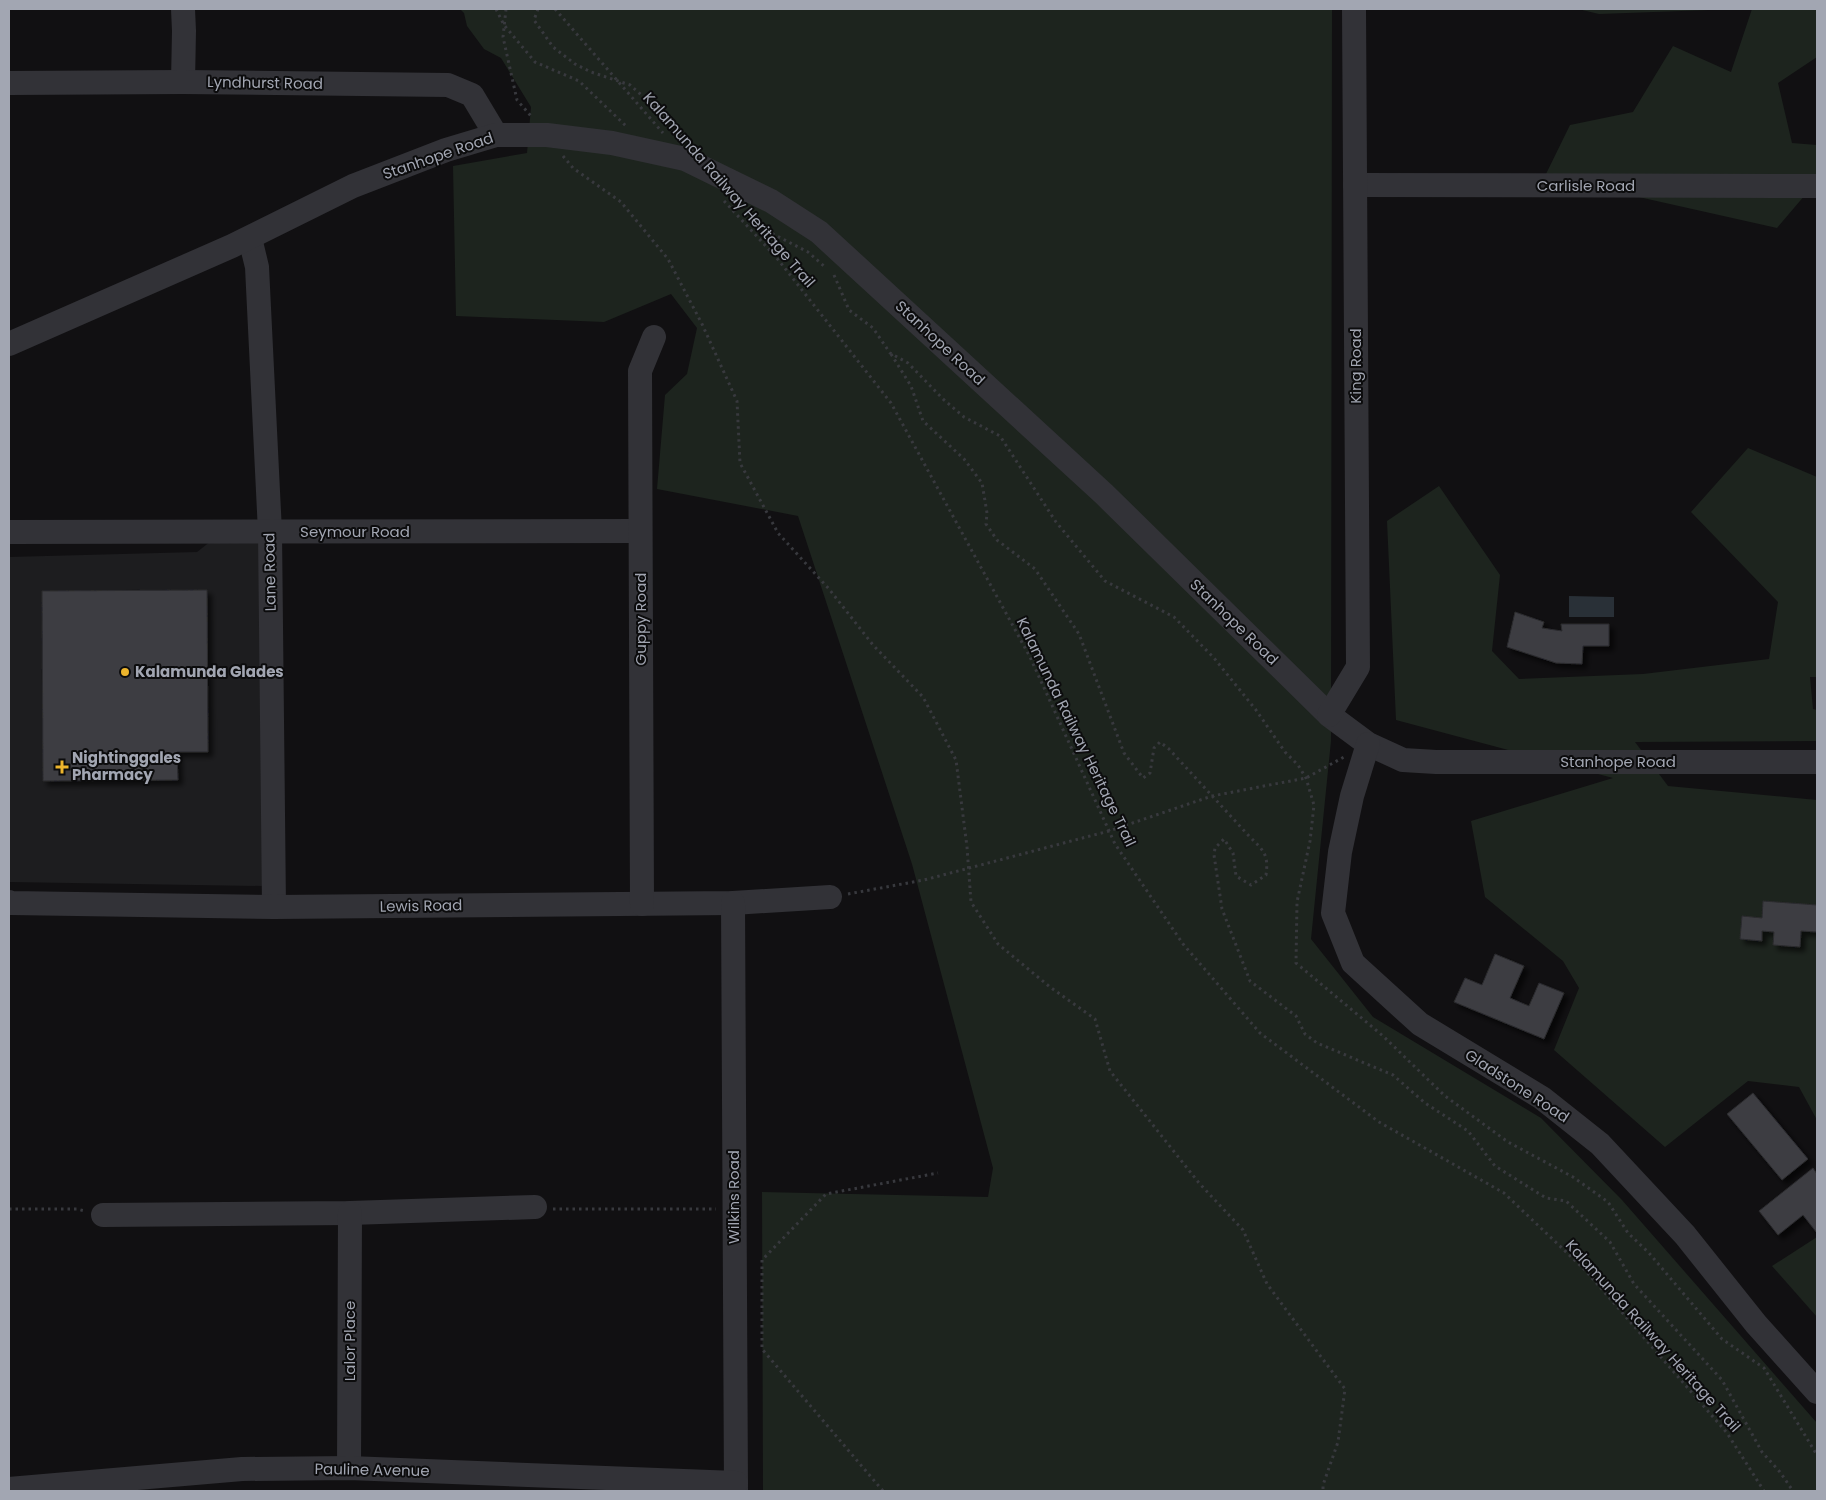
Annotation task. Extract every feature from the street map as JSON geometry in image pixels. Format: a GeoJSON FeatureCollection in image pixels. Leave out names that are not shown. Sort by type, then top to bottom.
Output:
{"type":"FeatureCollection","features":[{"type":"Feature","properties":{"kind":"street"},"geometry":{"type":"LineString","coordinates":[[183,9],[184,82]]}},
{"type":"Feature","properties":{"kind":"street","name":"King Road"},"geometry":{"type":"LineString","coordinates":[[1329,715],[1358,667],[1354,9]]}},
{"type":"Feature","properties":{"kind":"street","name":"Lyndhurst Road"},"geometry":{"type":"LineString","coordinates":[[9,83],[184,82],[448,85],[472,95],[496,135]]}},
{"type":"Feature","properties":{"kind":"street","name":"Stanhope Road"},"geometry":{"type":"LineString","coordinates":[[9,344],[250,238],[353,186],[446,150],[496,135],[547,135],[686,152],[771,201],[819,232],[1104,494],[1329,715],[1368,744],[1402,760],[1436,762],[1817,762]]}},
{"type":"Feature","properties":{"kind":"street","name":"Carlisle Road"},"geometry":{"type":"LineString","coordinates":[[1355,186],[1817,186]]}},
{"type":"Feature","properties":{"kind":"street","name":"Lane Road"},"geometry":{"type":"LineString","coordinates":[[250,238],[257,267],[270,532],[274,908]]}},
{"type":"Feature","properties":{"kind":"street","name":"Guppy Road"},"geometry":{"type":"LineString","coordinates":[[642,904],[640,372],[654,337]]}},
{"type":"Feature","properties":{"kind":"street","name":"Seymour Road"},"geometry":{"type":"LineString","coordinates":[[9,532],[640,531]]}},
{"type":"Feature","properties":{"kind":"street","name":"Gladstone Road"},"geometry":{"type":"LineString","coordinates":[[1368,744],[1352,796],[1340,852],[1333,913],[1354,963],[1420,1024],[1542,1098],[1600,1144],[1685,1235],[1756,1324],[1817,1392]]}},
{"type":"Feature","properties":{"kind":"street","name":"Lewis Road"},"geometry":{"type":"LineString","coordinates":[[10,903],[274,908],[733,903],[830,897]]}},
{"type":"Feature","properties":{"kind":"street","name":"Wilkins Road"},"geometry":{"type":"LineString","coordinates":[[733,903],[736,1487]]}},
{"type":"Feature","properties":{"kind":"street"},"geometry":{"type":"LineString","coordinates":[[103,1215],[350,1214],[535,1207]]}},
{"type":"Feature","properties":{"kind":"street","name":"Lalor Place"},"geometry":{"type":"LineString","coordinates":[[349,1468],[350,1214]]}},
{"type":"Feature","properties":{"kind":"street","name":"Pauline Avenue"},"geometry":{"type":"LineString","coordinates":[[9,1489],[242,1469],[349,1468],[736,1487]]}},
{"type":"Feature","properties":{"kind":"path"},"geometry":{"type":"LineString","coordinates":[[496,9],[504,25],[535,62],[578,81],[627,126]]}},
{"type":"Feature","properties":{"kind":"path"},"geometry":{"type":"LineString","coordinates":[[506,9],[503,37],[517,100],[573,168],[621,202],[668,259],[702,324],[737,401],[740,463],[778,533],[830,589],[873,645],[923,697],[956,760],[969,867],[971,902],[998,944],[1050,987],[1095,1019],[1110,1071],[1199,1183],[1243,1230],[1267,1284],[1344,1390],[1338,1442],[1323,1485],[1323,1491]]}},
{"type":"Feature","properties":{"kind":"path"},"geometry":{"type":"LineString","coordinates":[[538,9],[534,20],[553,47],[575,64],[630,85],[670,120],[686,152]]}},
{"type":"Feature","properties":{"kind":"path","name":"Kalamunda Railway Heritage Trail"},"geometry":{"type":"LineString","coordinates":[[555,9],[619,82],[686,152]]}},
{"type":"Feature","properties":{"kind":"path","name":"Kalamunda Railway Heritage Trail"},"geometry":{"type":"LineString","coordinates":[[724,201],[776,257],[891,403],[1030,657],[1115,844],[1182,944],[1260,1033],[1379,1122],[1504,1193],[1585,1270],[1721,1426],[1764,1491]]}},
{"type":"Feature","properties":{"kind":"path"},"geometry":{"type":"LineString","coordinates":[[741,206],[771,233],[808,252],[835,276],[849,310],[873,328],[911,386],[923,421],[964,459],[982,483],[986,524],[997,540],[1035,569],[1080,634],[1124,753],[1143,778],[1150,773],[1154,748],[1160,742],[1169,749],[1263,850],[1268,861],[1266,875],[1251,885],[1236,876],[1233,853],[1224,839],[1215,848],[1214,855],[1222,908],[1250,981],[1296,1016],[1305,1034],[1317,1043],[1393,1075],[1425,1102],[1468,1131],[1495,1166],[1546,1198],[1566,1201],[1610,1242],[1634,1284],[1722,1380],[1762,1452],[1780,1472],[1793,1491]]}},
{"type":"Feature","properties":{"kind":"path"},"geometry":{"type":"LineString","coordinates":[[890,353],[908,363],[943,399],[964,417],[1000,436],[1056,522],[1105,582],[1174,618],[1214,658],[1256,710],[1285,752],[1306,778],[1314,805],[1310,841],[1297,902],[1296,963],[1384,1036],[1445,1096],[1508,1142],[1573,1177],[1608,1202],[1628,1233],[1649,1253],[1722,1339],[1764,1368],[1817,1455]]}},
{"type":"Feature","properties":{"kind":"path"},"geometry":{"type":"LineString","coordinates":[[830,897],[924,880],[1109,830],[1212,796],[1306,778],[1368,744]]}},
{"type":"Feature","properties":{"kind":"path"},"geometry":{"type":"LineString","coordinates":[[884,1491],[762,1349],[762,1260],[826,1194],[938,1173]]}},
{"type":"Feature","properties":{"kind":"path"},"geometry":{"type":"LineString","coordinates":[[535,1207],[563,1210],[734,1209]]}},
{"type":"Feature","properties":{"kind":"path"},"geometry":{"type":"LineString","coordinates":[[9,1209],[77,1209],[103,1215]]}},
{"type":"Feature","properties":{"kind":"shaded area"},"geometry":{"type":"Polygon","coordinates":[[[460,9],[1332,9],[1331,741],[1311,939],[1373,1017],[1541,1118],[1622,1200],[1817,1423],[1817,1491],[763,1491],[762,1192],[988,1197],[993,1168],[912,864],[798,516],[657,489],[665,395],[687,374],[697,328],[671,294],[604,322],[456,316],[453,166],[527,153],[531,107],[501,58],[484,49],[467,26],[464,13],[460,9]]]}},
{"type":"Feature","properties":{"kind":"shaded area"},"geometry":{"type":"Polygon","coordinates":[[[1578,9],[1737,9],[1599,14],[1578,9]]]}},
{"type":"Feature","properties":{"kind":"shaded area"},"geometry":{"type":"Polygon","coordinates":[[[1752,9],[1817,9],[1817,57],[1778,83],[1792,143],[1817,145],[1817,181],[1777,228],[1545,176],[1570,125],[1633,112],[1673,46],[1731,72],[1752,9]]]}},
{"type":"Feature","properties":{"kind":"shaded area"},"geometry":{"type":"Polygon","coordinates":[[[1748,448],[1817,477],[1817,677],[1810,677],[1813,709],[1817,710],[1817,741],[1635,742],[1668,786],[1817,800],[1817,1120],[1799,1087],[1748,1081],[1665,1147],[1554,1050],[1579,988],[1563,961],[1485,897],[1471,821],[1613,778],[1396,720],[1387,521],[1439,486],[1500,575],[1492,651],[1519,679],[1643,674],[1769,659],[1778,602],[1691,512],[1748,448]]]}},
{"type":"Feature","properties":{"kind":"shaded area"},"geometry":{"type":"Polygon","coordinates":[[[262,539],[263,886],[9,882],[9,557],[197,552],[211,541],[262,539]]]}},
{"type":"Feature","properties":{"kind":"shaded area"},"geometry":{"type":"Polygon","coordinates":[[[1569,596],[1614,597],[1614,617],[1569,617],[1569,596]]]}},
{"type":"Feature","properties":{"kind":"shaded area"},"geometry":{"type":"Polygon","coordinates":[[[1817,1237],[1817,1317],[1772,1266],[1817,1237]]]}},
{"type":"Feature","properties":{"kind":"building","name":"Kalamunda Glades"},"geometry":{"type":"Polygon","coordinates":[[[207,590],[208,752],[177,752],[178,780],[43,781],[42,591],[207,590]]]}},
{"type":"Feature","properties":{"kind":"building"},"geometry":{"type":"Polygon","coordinates":[[[1515,612],[1544,622],[1542,628],[1562,631],[1561,624],[1609,624],[1609,646],[1583,646],[1582,664],[1556,663],[1507,647],[1515,612]]]}},
{"type":"Feature","properties":{"kind":"building"},"geometry":{"type":"Polygon","coordinates":[[[1763,901],[1817,905],[1817,932],[1801,931],[1800,947],[1773,945],[1774,932],[1762,931],[1762,941],[1740,939],[1742,916],[1762,918],[1763,901]]]}},
{"type":"Feature","properties":{"kind":"building"},"geometry":{"type":"Polygon","coordinates":[[[1495,954],[1524,966],[1510,998],[1529,1006],[1539,983],[1564,993],[1544,1039],[1454,1002],[1465,978],[1482,985],[1495,954]]]}},
{"type":"Feature","properties":{"kind":"building"},"geometry":{"type":"Polygon","coordinates":[[[1753,1093],[1808,1159],[1782,1180],[1727,1114],[1753,1093]]]}},
{"type":"Feature","properties":{"kind":"building"},"geometry":{"type":"Polygon","coordinates":[[[1813,1168],[1817,1174],[1817,1233],[1803,1215],[1778,1235],[1759,1211],[1813,1168]]]}},
{"type":"Feature","properties":{"kind":"place","name":"Kalamunda Glades"},"geometry":{"type":"Point","coordinates":[125,672]}},
{"type":"Feature","properties":{"kind":"place","name":"Nightinggales Pharmacy"},"geometry":{"type":"Point","coordinates":[62,767]}}]}
